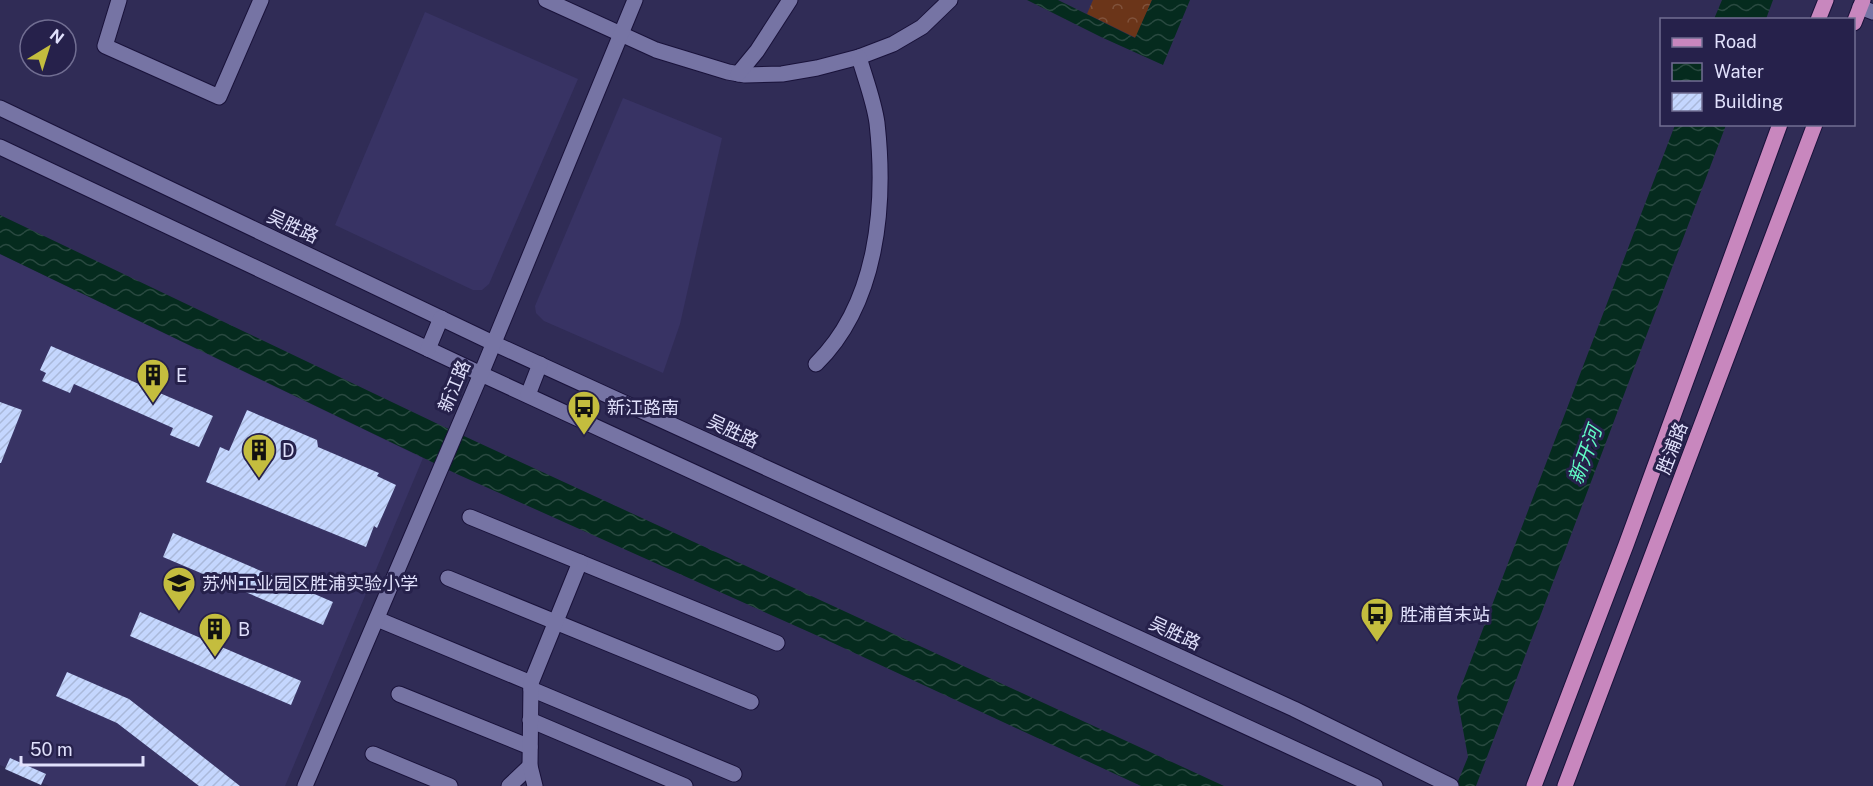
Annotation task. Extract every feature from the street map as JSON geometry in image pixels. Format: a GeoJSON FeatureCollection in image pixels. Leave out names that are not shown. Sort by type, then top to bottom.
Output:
{"type":"FeatureCollection","features":[{"type":"Feature","properties":{"kind":"main road"},"geometry":{"type":"LineString","coordinates":[[1819,18],[1826,0]]}},
{"type":"Feature","properties":{"kind":"main road"},"geometry":{"type":"LineString","coordinates":[[1855,21],[1865,6]]}},
{"type":"Feature","properties":{"kind":"main road","name":"胜浦路"},"geometry":{"type":"LineString","coordinates":[[1534,786],[1626,545],[1779,126]]}},
{"type":"Feature","properties":{"kind":"main road","name":"胜浦路"},"geometry":{"type":"LineString","coordinates":[[1565,786],[1814,126]]}},
{"type":"Feature","properties":{"kind":"street"},"geometry":{"type":"LineString","coordinates":[[119,0],[105,46],[219,97],[261,0]]}},
{"type":"Feature","properties":{"kind":"street"},"geometry":{"type":"LineString","coordinates":[[546,0],[656,50],[738,74],[782,74],[859,57],[892,44],[922,27],[950,0]]}},
{"type":"Feature","properties":{"kind":"street","name":"新江路"},"geometry":{"type":"LineString","coordinates":[[305,786],[481,374],[635,0]]}},
{"type":"Feature","properties":{"kind":"street"},"geometry":{"type":"LineString","coordinates":[[738,74],[757,51],[790,0]]}},
{"type":"Feature","properties":{"kind":"street"},"geometry":{"type":"LineString","coordinates":[[816,364],[830,350],[864,285],[878,223],[880,192],[876,121],[859,57]]}},
{"type":"Feature","properties":{"kind":"street","name":"吴胜路"},"geometry":{"type":"LineString","coordinates":[[0,108],[493,343],[1294,709],[1451,786]]}},
{"type":"Feature","properties":{"kind":"street"},"geometry":{"type":"LineString","coordinates":[[0,147],[481,374],[1375,786]]}},
{"type":"Feature","properties":{"kind":"street"},"geometry":{"type":"LineString","coordinates":[[428,349],[441,318]]}},
{"type":"Feature","properties":{"kind":"street"},"geometry":{"type":"LineString","coordinates":[[528,395],[540,364]]}},
{"type":"Feature","properties":{"kind":"street"},"geometry":{"type":"LineString","coordinates":[[470,517],[777,643]]}},
{"type":"Feature","properties":{"kind":"street"},"geometry":{"type":"LineString","coordinates":[[535,786],[530,766],[531,686],[580,562]]}},
{"type":"Feature","properties":{"kind":"street"},"geometry":{"type":"LineString","coordinates":[[448,578],[751,702]]}},
{"type":"Feature","properties":{"kind":"street"},"geometry":{"type":"LineString","coordinates":[[377,619],[734,774]]}},
{"type":"Feature","properties":{"kind":"street"},"geometry":{"type":"LineString","coordinates":[[399,694],[530,747]]}},
{"type":"Feature","properties":{"kind":"street"},"geometry":{"type":"LineString","coordinates":[[530,720],[685,786]]}},
{"type":"Feature","properties":{"kind":"street"},"geometry":{"type":"LineString","coordinates":[[373,754],[450,786]]}},
{"type":"Feature","properties":{"kind":"street"},"geometry":{"type":"LineString","coordinates":[[509,786],[530,766]]}},
{"type":"Feature","properties":{"kind":"shaded area"},"geometry":{"type":"Polygon","coordinates":[[[425,12],[578,79],[489,284],[482,290],[473,290],[335,225],[425,12]]]}},
{"type":"Feature","properties":{"kind":"shaded area"},"geometry":{"type":"Polygon","coordinates":[[[623,98],[722,138],[680,324],[663,373],[544,321],[536,313],[535,306],[623,98]]]}},
{"type":"Feature","properties":{"kind":"shaded area","name":"苏州工业园区胜浦实验小学"},"geometry":{"type":"Polygon","coordinates":[[[0,254],[423,458],[285,786],[49,786],[0,765],[0,254]]]}},
{"type":"Feature","properties":{"kind":"green space"},"geometry":{"type":"Polygon","coordinates":[[[1093,0],[1152,0],[1136,38],[1087,14],[1093,0]]]}},
{"type":"Feature","properties":{"kind":"water"},"geometry":{"type":"Polygon","coordinates":[[[1027,0],[1058,0],[1135,38],[1152,0],[1190,0],[1163,65],[1027,0]]]}},
{"type":"Feature","properties":{"kind":"water"},"geometry":{"type":"Polygon","coordinates":[[[1722,0],[1773,0],[1766,18],[1714,18],[1722,0]]]}},
{"type":"Feature","properties":{"kind":"water","name":"新开河"},"geometry":{"type":"Polygon","coordinates":[[[1675,126],[1726,126],[1476,786],[1456,786],[1468,757],[1457,697],[1675,126]]]}},
{"type":"Feature","properties":{"kind":"water"},"geometry":{"type":"Polygon","coordinates":[[[0,215],[440,425],[1224,786],[1141,786],[818,636],[459,475],[0,254],[0,215]]]}},
{"type":"Feature","properties":{"kind":"building","name":"E"},"geometry":{"type":"Polygon","coordinates":[[[51,346],[213,416],[199,447],[170,435],[173,428],[74,384],[70,393],[42,381],[46,373],[40,370],[51,346]]]}},
{"type":"Feature","properties":{"kind":"building"},"geometry":{"type":"Polygon","coordinates":[[[0,402],[22,410],[1,463],[0,463],[0,402]]]}},
{"type":"Feature","properties":{"kind":"building","name":"D"},"geometry":{"type":"Polygon","coordinates":[[[247,410],[317,440],[318,447],[379,473],[377,476],[396,485],[377,528],[374,526],[366,547],[206,482],[220,447],[229,451],[247,410]]]}},
{"type":"Feature","properties":{"kind":"building"},"geometry":{"type":"Polygon","coordinates":[[[173,533],[333,602],[323,625],[163,557],[173,533]]]}},
{"type":"Feature","properties":{"kind":"building","name":"B"},"geometry":{"type":"Polygon","coordinates":[[[140,612],[301,681],[291,705],[130,636],[140,612]]]}},
{"type":"Feature","properties":{"kind":"building"},"geometry":{"type":"Polygon","coordinates":[[[67,672],[129,699],[240,786],[199,786],[117,723],[56,696],[67,672]]]}},
{"type":"Feature","properties":{"kind":"building"},"geometry":{"type":"Polygon","coordinates":[[[10,758],[46,774],[41,785],[5,769],[10,758]]]}},
{"type":"Feature","properties":{"kind":"place","name":"E"},"geometry":{"type":"Point","coordinates":[153,404]}},
{"type":"Feature","properties":{"kind":"place","name":"新江路南"},"geometry":{"type":"Point","coordinates":[584,436]}},
{"type":"Feature","properties":{"kind":"place","name":"D"},"geometry":{"type":"Point","coordinates":[259,479]}},
{"type":"Feature","properties":{"kind":"place","name":"苏州工业园区胜浦实验小学"},"geometry":{"type":"Point","coordinates":[179,612]}},
{"type":"Feature","properties":{"kind":"place","name":"胜浦首末站"},"geometry":{"type":"Point","coordinates":[1377,643]}},
{"type":"Feature","properties":{"kind":"place","name":"B"},"geometry":{"type":"Point","coordinates":[215,658]}}]}
